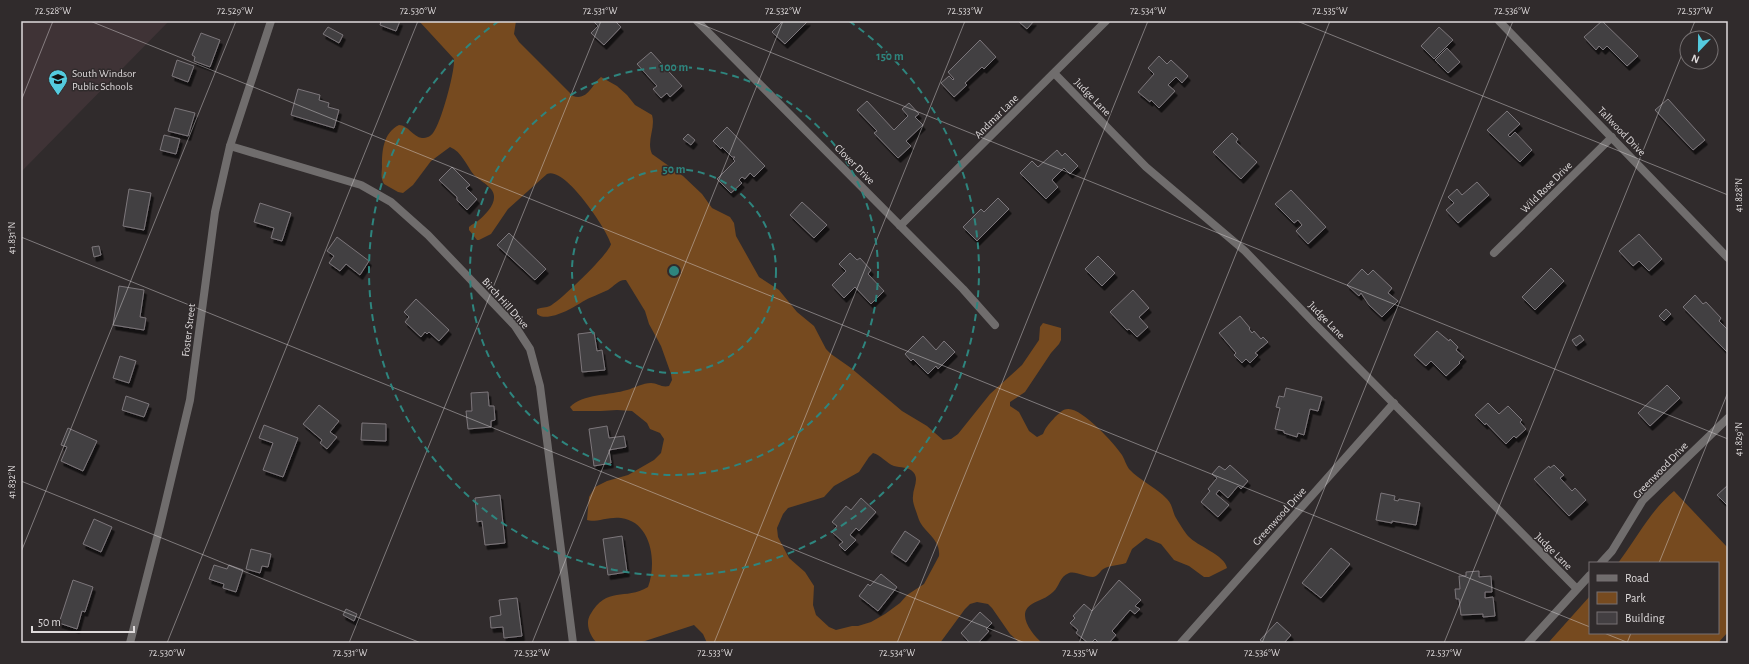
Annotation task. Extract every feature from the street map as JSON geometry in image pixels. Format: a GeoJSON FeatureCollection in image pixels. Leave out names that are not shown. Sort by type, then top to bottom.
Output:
{"type":"FeatureCollection","features":[{"type":"Feature","properties":{"kind":"street","name":"Foster Street"},"geometry":{"type":"LineString","coordinates":[[130,643],[162,520],[190,400],[215,212],[230,146],[271,21]]}},
{"type":"Feature","properties":{"kind":"street","name":"Clover Drive"},"geometry":{"type":"LineString","coordinates":[[697,21],[963,289],[995,325]]}},
{"type":"Feature","properties":{"kind":"street","name":"Andmar Lane"},"geometry":{"type":"LineString","coordinates":[[900,226],[1106,21]]}},
{"type":"Feature","properties":{"kind":"street","name":"Tallwood Drive"},"geometry":{"type":"LineString","coordinates":[[1499,21],[1612,136],[1728,258]]}},
{"type":"Feature","properties":{"kind":"street","name":"Judge Lane"},"geometry":{"type":"LineString","coordinates":[[1054,73],[1146,167],[1245,251],[1316,325],[1577,589]]}},
{"type":"Feature","properties":{"kind":"street","name":"Wild Rose Drive"},"geometry":{"type":"LineString","coordinates":[[1494,253],[1612,136]]}},
{"type":"Feature","properties":{"kind":"street","name":"Birch Hill Drive"},"geometry":{"type":"LineString","coordinates":[[230,146],[361,185],[391,202],[428,235],[516,326],[530,349],[540,386],[573,643]]}},
{"type":"Feature","properties":{"kind":"street","name":"Greenwood Drive"},"geometry":{"type":"LineString","coordinates":[[1181,643],[1394,403]]}},
{"type":"Feature","properties":{"kind":"street","name":"Greenwood Drive"},"geometry":{"type":"LineString","coordinates":[[1602,562],[1612,551],[1643,500],[1728,418]]}},
{"type":"Feature","properties":{"kind":"street"},"geometry":{"type":"LineString","coordinates":[[1528,643],[1589,576]]}},
{"type":"Feature","properties":{"kind":"shaded area","name":"South Windsor Public Schools"},"geometry":{"type":"Polygon","coordinates":[[[21,21],[169,21],[21,172],[21,21]]]}},
{"type":"Feature","properties":{"kind":"green space"},"geometry":{"type":"Polygon","coordinates":[[[419,21],[516,21],[514,34],[519,42],[573,96],[578,97],[586,94],[601,77],[617,86],[635,105],[652,115],[653,125],[650,139],[650,149],[652,154],[683,176],[702,194],[712,208],[730,217],[734,223],[736,236],[759,277],[779,290],[797,312],[814,326],[826,349],[831,354],[851,368],[902,411],[927,426],[943,440],[951,439],[958,434],[990,394],[1022,365],[1039,340],[1040,327],[1043,323],[1061,328],[1061,340],[1059,344],[1051,353],[1025,392],[1010,402],[1010,406],[1019,412],[1029,431],[1037,437],[1043,434],[1055,417],[1062,411],[1068,409],[1074,410],[1081,414],[1106,435],[1122,455],[1129,469],[1169,501],[1176,518],[1188,536],[1221,559],[1227,568],[1209,577],[1204,577],[1189,566],[1174,560],[1161,544],[1146,538],[1132,549],[1126,563],[1105,568],[1093,577],[1069,573],[1061,579],[1051,594],[1027,608],[1025,619],[1027,624],[1030,630],[1042,643],[1020,643],[1010,634],[988,604],[977,602],[970,604],[965,609],[940,643],[707,643],[703,634],[694,625],[642,642],[597,643],[592,637],[588,626],[590,615],[596,606],[603,600],[617,595],[640,591],[648,587],[651,577],[652,556],[646,535],[640,527],[631,521],[621,518],[594,521],[587,520],[589,497],[595,487],[607,481],[628,475],[654,460],[661,453],[664,439],[660,433],[650,429],[647,423],[632,411],[573,411],[570,407],[575,403],[589,397],[620,392],[645,384],[651,383],[669,386],[672,380],[671,374],[661,346],[649,324],[645,311],[626,280],[619,282],[608,290],[560,314],[547,317],[537,314],[537,309],[550,306],[573,287],[602,257],[611,244],[602,225],[584,200],[564,179],[554,174],[547,174],[508,209],[491,234],[479,240],[477,240],[469,230],[469,227],[478,221],[489,210],[494,198],[493,193],[489,187],[474,175],[461,155],[454,149],[450,147],[431,161],[413,185],[403,193],[398,192],[384,184],[382,177],[382,160],[384,143],[394,128],[399,125],[405,127],[416,136],[422,138],[429,137],[432,134],[440,119],[447,97],[454,66],[454,59],[419,21]],[[873,453],[869,457],[859,472],[834,486],[824,497],[788,508],[783,514],[777,528],[778,537],[789,558],[805,572],[814,586],[813,605],[816,615],[829,627],[836,630],[871,622],[885,614],[900,603],[907,595],[924,584],[939,556],[937,544],[923,527],[914,506],[913,493],[916,478],[914,473],[907,468],[891,465],[873,453]]]}},
{"type":"Feature","properties":{"kind":"green space"},"geometry":{"type":"Polygon","coordinates":[[[1674,491],[1728,548],[1728,632],[1718,643],[1548,643],[1589,597],[1589,634],[1719,634],[1719,562],[1619,562],[1651,516],[1665,499],[1674,491]]]}},
{"type":"Feature","properties":{"kind":"building"},"geometry":{"type":"Polygon","coordinates":[[[381,21],[400,21],[396,31],[380,25],[381,21]]]}},
{"type":"Feature","properties":{"kind":"building"},"geometry":{"type":"Polygon","coordinates":[[[593,21],[615,21],[621,27],[604,45],[591,33],[598,26],[593,21]]]}},
{"type":"Feature","properties":{"kind":"building"},"geometry":{"type":"Polygon","coordinates":[[[783,21],[808,21],[785,44],[772,32],[783,21]]]}},
{"type":"Feature","properties":{"kind":"building"},"geometry":{"type":"Polygon","coordinates":[[[1018,21],[1034,21],[1027,29],[1018,21]]]}},
{"type":"Feature","properties":{"kind":"building"},"geometry":{"type":"Polygon","coordinates":[[[1602,21],[1638,56],[1627,66],[1607,46],[1603,50],[1599,46],[1596,50],[1584,37],[1602,21]]]}},
{"type":"Feature","properties":{"kind":"building"},"geometry":{"type":"Polygon","coordinates":[[[328,27],[343,35],[339,43],[323,34],[328,27]]]}},
{"type":"Feature","properties":{"kind":"building"},"geometry":{"type":"Polygon","coordinates":[[[1439,27],[1453,40],[1434,59],[1421,46],[1439,27]]]}},
{"type":"Feature","properties":{"kind":"building"},"geometry":{"type":"Polygon","coordinates":[[[201,33],[220,40],[210,67],[194,61],[195,57],[192,55],[201,33]]]}},
{"type":"Feature","properties":{"kind":"building"},"geometry":{"type":"Polygon","coordinates":[[[980,40],[996,57],[984,69],[982,67],[965,83],[967,85],[954,97],[941,83],[949,76],[953,80],[954,79],[948,72],[980,40]]]}},
{"type":"Feature","properties":{"kind":"building"},"geometry":{"type":"Polygon","coordinates":[[[1447,48],[1460,62],[1448,73],[1435,60],[1447,48]]]}},
{"type":"Feature","properties":{"kind":"building"},"geometry":{"type":"Polygon","coordinates":[[[651,52],[682,86],[670,97],[667,93],[661,98],[653,89],[657,86],[637,64],[651,52]]]}},
{"type":"Feature","properties":{"kind":"building"},"geometry":{"type":"Polygon","coordinates":[[[1159,56],[1167,64],[1171,60],[1188,76],[1182,83],[1176,77],[1168,85],[1175,91],[1159,108],[1151,100],[1150,102],[1138,92],[1154,74],[1148,68],[1159,56]]]}},
{"type":"Feature","properties":{"kind":"building"},"geometry":{"type":"Polygon","coordinates":[[[177,60],[194,66],[188,82],[172,76],[177,60]]]}},
{"type":"Feature","properties":{"kind":"building"},"geometry":{"type":"Polygon","coordinates":[[[298,89],[320,95],[319,100],[329,103],[328,107],[339,110],[334,128],[291,115],[298,89]]]}},
{"type":"Feature","properties":{"kind":"building"},"geometry":{"type":"Polygon","coordinates":[[[1668,99],[1705,140],[1693,150],[1655,110],[1668,99]]]}},
{"type":"Feature","properties":{"kind":"building"},"geometry":{"type":"Polygon","coordinates":[[[867,101],[894,130],[908,116],[902,109],[909,103],[919,114],[915,117],[923,125],[906,141],[911,146],[898,158],[874,133],[877,131],[857,110],[867,101]]]}},
{"type":"Feature","properties":{"kind":"building"},"geometry":{"type":"Polygon","coordinates":[[[175,108],[195,113],[188,136],[168,131],[175,108]]]}},
{"type":"Feature","properties":{"kind":"building"},"geometry":{"type":"Polygon","coordinates":[[[1507,111],[1520,124],[1508,135],[1510,137],[1515,132],[1532,150],[1520,162],[1487,130],[1507,111]]]}},
{"type":"Feature","properties":{"kind":"building"},"geometry":{"type":"Polygon","coordinates":[[[727,127],[765,166],[754,177],[750,173],[745,179],[742,177],[739,180],[742,183],[731,193],[717,179],[735,161],[733,159],[735,157],[732,157],[722,147],[721,149],[713,141],[727,127]]]}},
{"type":"Feature","properties":{"kind":"building"},"geometry":{"type":"Polygon","coordinates":[[[1232,133],[1238,139],[1236,142],[1257,162],[1241,179],[1213,152],[1232,133]]]}},
{"type":"Feature","properties":{"kind":"building"},"geometry":{"type":"Polygon","coordinates":[[[688,134],[695,140],[691,145],[683,139],[688,134]]]}},
{"type":"Feature","properties":{"kind":"building"},"geometry":{"type":"Polygon","coordinates":[[[164,135],[180,139],[176,154],[160,150],[164,135]]]}},
{"type":"Feature","properties":{"kind":"building"},"geometry":{"type":"Polygon","coordinates":[[[1057,150],[1062,156],[1065,153],[1078,166],[1070,174],[1064,168],[1052,180],[1058,187],[1046,199],[1020,173],[1032,161],[1038,167],[1057,150]]]}},
{"type":"Feature","properties":{"kind":"building"},"geometry":{"type":"Polygon","coordinates":[[[452,167],[470,185],[466,188],[477,199],[467,210],[457,200],[457,197],[439,180],[452,167]]]}},
{"type":"Feature","properties":{"kind":"building"},"geometry":{"type":"Polygon","coordinates":[[[1477,182],[1489,195],[1458,223],[1446,210],[1454,203],[1448,197],[1457,189],[1462,195],[1477,182]]]}},
{"type":"Feature","properties":{"kind":"building"},"geometry":{"type":"Polygon","coordinates":[[[129,189],[151,193],[144,230],[123,226],[129,189]]]}},
{"type":"Feature","properties":{"kind":"building"},"geometry":{"type":"Polygon","coordinates":[[[1291,190],[1326,227],[1308,244],[1296,231],[1302,225],[1298,220],[1294,223],[1275,204],[1291,190]]]}},
{"type":"Feature","properties":{"kind":"building"},"geometry":{"type":"Polygon","coordinates":[[[998,198],[1009,209],[977,241],[963,227],[981,209],[984,212],[998,198]]]}},
{"type":"Feature","properties":{"kind":"building"},"geometry":{"type":"Polygon","coordinates":[[[802,202],[827,225],[814,238],[790,215],[802,202]]]}},
{"type":"Feature","properties":{"kind":"building"},"geometry":{"type":"Polygon","coordinates":[[[260,203],[291,213],[282,241],[271,238],[274,228],[254,222],[260,203]]]}},
{"type":"Feature","properties":{"kind":"building"},"geometry":{"type":"Polygon","coordinates":[[[509,233],[546,269],[535,280],[497,245],[509,233]]]}},
{"type":"Feature","properties":{"kind":"building"},"geometry":{"type":"Polygon","coordinates":[[[1639,234],[1662,259],[1649,271],[1639,261],[1633,266],[1619,251],[1639,234]]]}},
{"type":"Feature","properties":{"kind":"building"},"geometry":{"type":"Polygon","coordinates":[[[337,237],[369,261],[360,275],[346,264],[340,271],[329,263],[334,256],[327,251],[337,237]]]}},
{"type":"Feature","properties":{"kind":"building"},"geometry":{"type":"Polygon","coordinates":[[[99,246],[101,255],[94,257],[92,247],[99,246]]]}},
{"type":"Feature","properties":{"kind":"building"},"geometry":{"type":"Polygon","coordinates":[[[850,253],[857,260],[860,258],[871,270],[868,274],[884,291],[871,304],[855,287],[844,298],[832,285],[846,271],[839,264],[850,253]]]}},
{"type":"Feature","properties":{"kind":"building"},"geometry":{"type":"Polygon","coordinates":[[[1098,256],[1115,273],[1102,286],[1085,269],[1098,256]]]}},
{"type":"Feature","properties":{"kind":"building"},"geometry":{"type":"Polygon","coordinates":[[[1551,268],[1564,281],[1535,310],[1522,297],[1551,268]]]}},
{"type":"Feature","properties":{"kind":"building"},"geometry":{"type":"Polygon","coordinates":[[[1362,269],[1368,275],[1373,270],[1392,288],[1388,293],[1398,301],[1382,317],[1369,305],[1361,293],[1359,296],[1347,285],[1362,269]]]}},
{"type":"Feature","properties":{"kind":"building"},"geometry":{"type":"Polygon","coordinates":[[[119,286],[144,290],[140,317],[146,318],[144,330],[113,325],[119,286]]]}},
{"type":"Feature","properties":{"kind":"building"},"geometry":{"type":"Polygon","coordinates":[[[1133,290],[1149,308],[1139,317],[1148,327],[1137,337],[1129,329],[1127,330],[1110,312],[1133,290]]]}},
{"type":"Feature","properties":{"kind":"building"},"geometry":{"type":"Polygon","coordinates":[[[1695,295],[1703,304],[1706,302],[1721,318],[1719,321],[1728,330],[1727,352],[1683,307],[1695,295]]]}},
{"type":"Feature","properties":{"kind":"building"},"geometry":{"type":"Polygon","coordinates":[[[416,299],[449,330],[439,341],[429,332],[427,334],[425,332],[421,337],[405,322],[409,317],[404,312],[416,299]]]}},
{"type":"Feature","properties":{"kind":"building"},"geometry":{"type":"Polygon","coordinates":[[[1666,309],[1671,314],[1664,321],[1659,316],[1666,309]]]}},
{"type":"Feature","properties":{"kind":"building"},"geometry":{"type":"Polygon","coordinates":[[[1240,316],[1250,328],[1249,329],[1252,333],[1254,331],[1261,339],[1263,337],[1268,342],[1255,353],[1258,355],[1250,363],[1246,359],[1242,363],[1234,355],[1236,353],[1219,333],[1240,316]]]}},
{"type":"Feature","properties":{"kind":"building"},"geometry":{"type":"Polygon","coordinates":[[[1437,331],[1449,341],[1450,339],[1458,347],[1456,350],[1464,357],[1459,362],[1460,363],[1446,376],[1431,361],[1426,366],[1414,355],[1437,331]]]}},
{"type":"Feature","properties":{"kind":"building"},"geometry":{"type":"Polygon","coordinates":[[[594,332],[597,351],[602,350],[605,370],[582,372],[578,334],[594,332]]]}},
{"type":"Feature","properties":{"kind":"building"},"geometry":{"type":"Polygon","coordinates":[[[1580,335],[1584,340],[1576,346],[1572,340],[1580,335]]]}},
{"type":"Feature","properties":{"kind":"building"},"geometry":{"type":"Polygon","coordinates":[[[923,336],[936,350],[944,341],[955,352],[938,369],[936,366],[928,374],[913,359],[911,361],[905,354],[923,336]]]}},
{"type":"Feature","properties":{"kind":"building"},"geometry":{"type":"Polygon","coordinates":[[[120,356],[136,361],[129,383],[113,378],[120,356]]]}},
{"type":"Feature","properties":{"kind":"building"},"geometry":{"type":"Polygon","coordinates":[[[1667,385],[1680,398],[1650,426],[1638,413],[1667,385]]]}},
{"type":"Feature","properties":{"kind":"building"},"geometry":{"type":"Polygon","coordinates":[[[1286,388],[1322,397],[1318,411],[1310,409],[1304,435],[1298,433],[1297,437],[1275,429],[1280,408],[1276,407],[1279,396],[1284,397],[1286,388]]]}},
{"type":"Feature","properties":{"kind":"building"},"geometry":{"type":"Polygon","coordinates":[[[488,392],[489,406],[494,406],[495,420],[491,421],[491,427],[468,429],[466,411],[472,411],[471,393],[488,392]]]}},
{"type":"Feature","properties":{"kind":"building"},"geometry":{"type":"Polygon","coordinates":[[[126,396],[149,404],[144,417],[122,410],[126,396]]]}},
{"type":"Feature","properties":{"kind":"building"},"geometry":{"type":"Polygon","coordinates":[[[1488,403],[1499,414],[1508,406],[1522,420],[1520,422],[1526,429],[1516,438],[1514,436],[1506,444],[1486,423],[1485,425],[1475,415],[1488,403]]]}},
{"type":"Feature","properties":{"kind":"building"},"geometry":{"type":"Polygon","coordinates":[[[319,405],[339,421],[330,432],[337,437],[327,449],[320,443],[322,440],[303,424],[319,405]]]}},
{"type":"Feature","properties":{"kind":"building"},"geometry":{"type":"Polygon","coordinates":[[[362,423],[386,424],[386,441],[361,440],[362,423]]]}},
{"type":"Feature","properties":{"kind":"building"},"geometry":{"type":"Polygon","coordinates":[[[264,425],[298,438],[283,477],[263,470],[273,443],[259,438],[264,425]]]}},
{"type":"Feature","properties":{"kind":"building"},"geometry":{"type":"Polygon","coordinates":[[[607,426],[609,438],[624,436],[626,447],[609,450],[611,463],[594,466],[589,429],[607,426]]]}},
{"type":"Feature","properties":{"kind":"building"},"geometry":{"type":"Polygon","coordinates":[[[68,428],[97,441],[83,471],[61,461],[67,447],[61,445],[68,428]]]}},
{"type":"Feature","properties":{"kind":"building"},"geometry":{"type":"Polygon","coordinates":[[[1230,465],[1248,481],[1241,489],[1238,486],[1228,498],[1219,490],[1216,494],[1229,505],[1218,517],[1201,502],[1210,491],[1208,489],[1217,478],[1212,474],[1219,466],[1225,470],[1230,465]]]}},
{"type":"Feature","properties":{"kind":"building"},"geometry":{"type":"Polygon","coordinates":[[[1554,465],[1564,475],[1560,478],[1572,491],[1575,488],[1586,500],[1569,516],[1534,479],[1549,466],[1550,468],[1554,465]]]}},
{"type":"Feature","properties":{"kind":"building"},"geometry":{"type":"Polygon","coordinates":[[[1728,485],[1728,506],[1717,495],[1728,485]]]}},
{"type":"Feature","properties":{"kind":"building"},"geometry":{"type":"Polygon","coordinates":[[[1381,493],[1395,496],[1394,500],[1398,501],[1399,499],[1420,503],[1416,525],[1376,520],[1381,493]]]}},
{"type":"Feature","properties":{"kind":"building"},"geometry":{"type":"Polygon","coordinates":[[[500,495],[505,543],[485,545],[482,521],[477,522],[475,498],[500,495]]]}},
{"type":"Feature","properties":{"kind":"building"},"geometry":{"type":"Polygon","coordinates":[[[861,498],[876,512],[859,531],[856,528],[850,535],[856,540],[845,551],[839,545],[843,542],[832,532],[837,526],[832,522],[846,506],[851,510],[861,498]]]}},
{"type":"Feature","properties":{"kind":"building"},"geometry":{"type":"Polygon","coordinates":[[[94,519],[112,527],[101,552],[83,544],[94,519]]]}},
{"type":"Feature","properties":{"kind":"building"},"geometry":{"type":"Polygon","coordinates":[[[905,531],[920,541],[906,562],[891,552],[905,531]]]}},
{"type":"Feature","properties":{"kind":"building"},"geometry":{"type":"Polygon","coordinates":[[[622,536],[627,572],[608,575],[603,539],[622,536]]]}},
{"type":"Feature","properties":{"kind":"building"},"geometry":{"type":"Polygon","coordinates":[[[1331,548],[1350,564],[1321,598],[1302,583],[1331,548]]]}},
{"type":"Feature","properties":{"kind":"building"},"geometry":{"type":"Polygon","coordinates":[[[251,549],[271,554],[268,567],[262,566],[260,573],[246,569],[251,549]]]}},
{"type":"Feature","properties":{"kind":"building"},"geometry":{"type":"Polygon","coordinates":[[[214,565],[227,569],[229,565],[243,570],[236,592],[223,588],[224,584],[209,579],[214,565]]]}},
{"type":"Feature","properties":{"kind":"building"},"geometry":{"type":"Polygon","coordinates":[[[1479,571],[1479,577],[1491,576],[1492,592],[1485,592],[1485,598],[1493,597],[1495,616],[1483,617],[1483,614],[1461,615],[1459,599],[1456,599],[1455,589],[1460,589],[1459,576],[1466,576],[1466,572],[1479,571]]]}},
{"type":"Feature","properties":{"kind":"building"},"geometry":{"type":"Polygon","coordinates":[[[881,574],[897,587],[878,611],[859,596],[868,584],[870,586],[881,574]]]}},
{"type":"Feature","properties":{"kind":"building"},"geometry":{"type":"Polygon","coordinates":[[[73,580],[93,587],[85,612],[82,611],[77,629],[59,623],[73,580]]]}},
{"type":"Feature","properties":{"kind":"building"},"geometry":{"type":"Polygon","coordinates":[[[1119,580],[1141,600],[1135,606],[1140,609],[1135,614],[1130,610],[1112,631],[1116,635],[1109,643],[1099,643],[1095,639],[1091,643],[1088,643],[1076,633],[1078,630],[1070,623],[1075,618],[1073,616],[1084,604],[1092,611],[1119,580]]]}},
{"type":"Feature","properties":{"kind":"building"},"geometry":{"type":"Polygon","coordinates":[[[517,598],[522,636],[504,638],[503,627],[491,628],[490,617],[501,615],[499,600],[517,598]]]}},
{"type":"Feature","properties":{"kind":"building"},"geometry":{"type":"Polygon","coordinates":[[[346,609],[357,614],[354,621],[343,615],[346,609]]]}},
{"type":"Feature","properties":{"kind":"building"},"geometry":{"type":"Polygon","coordinates":[[[980,612],[992,623],[986,629],[989,631],[978,643],[970,643],[961,633],[980,612]]]}},
{"type":"Feature","properties":{"kind":"building"},"geometry":{"type":"Polygon","coordinates":[[[1277,622],[1291,635],[1284,643],[1264,643],[1260,640],[1277,622]]]}},
{"type":"Feature","properties":{"kind":"place","name":"South Windsor Public Schools"},"geometry":{"type":"Point","coordinates":[58,96]}}]}
